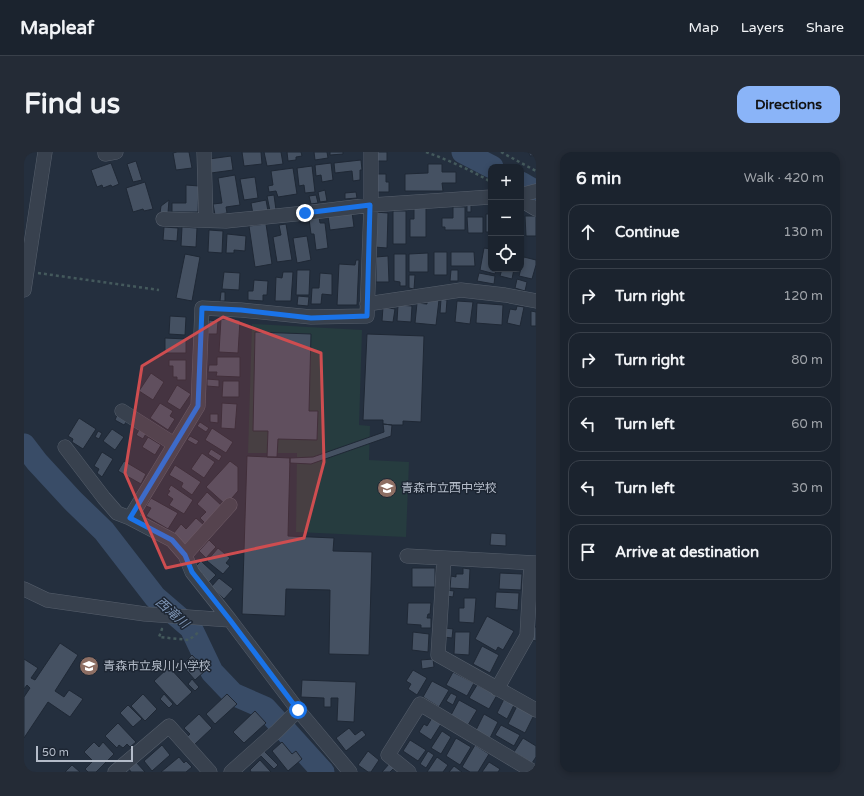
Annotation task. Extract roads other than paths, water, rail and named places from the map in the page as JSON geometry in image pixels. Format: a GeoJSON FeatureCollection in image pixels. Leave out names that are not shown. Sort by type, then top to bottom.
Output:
{"type":"FeatureCollection","features":[{"type":"Feature","properties":{"kind":"street"},"geometry":{"type":"LineString","coordinates":[[24,290],[45,152]]}},
{"type":"Feature","properties":{"kind":"street"},"geometry":{"type":"LineString","coordinates":[[105,152],[105,154],[116,152]]}},
{"type":"Feature","properties":{"kind":"street"},"geometry":{"type":"LineString","coordinates":[[204,152],[206,220]]}},
{"type":"Feature","properties":{"kind":"street"},"geometry":{"type":"LineString","coordinates":[[130,518],[198,406],[202,308],[241,310],[311,318],[367,316],[371,152]]}},
{"type":"Feature","properties":{"kind":"street"},"geometry":{"type":"LineString","coordinates":[[524,194],[536,192]]}},
{"type":"Feature","properties":{"kind":"street"},"geometry":{"type":"LineString","coordinates":[[163,219],[226,220],[305,213],[370,205],[488,197]]}},
{"type":"Feature","properties":{"kind":"street"},"geometry":{"type":"LineString","coordinates":[[524,202],[536,209]]}},
{"type":"Feature","properties":{"kind":"street"},"geometry":{"type":"LineString","coordinates":[[367,304],[461,290],[505,295],[536,301]]}},
{"type":"Feature","properties":{"kind":"street"},"geometry":{"type":"LineString","coordinates":[[122,411],[174,444]]}},
{"type":"Feature","properties":{"kind":"street"},"geometry":{"type":"LineString","coordinates":[[65,447],[117,513],[130,518],[172,540],[185,555],[192,572],[298,710],[350,772]]}},
{"type":"Feature","properties":{"kind":"street"},"geometry":{"type":"LineString","coordinates":[[185,555],[230,506]]}},
{"type":"Feature","properties":{"kind":"street"},"geometry":{"type":"LineString","coordinates":[[407,556],[533,563],[527,636],[497,689]]}},
{"type":"Feature","properties":{"kind":"street"},"geometry":{"type":"LineString","coordinates":[[444,558],[438,655],[536,710]]}},
{"type":"Feature","properties":{"kind":"street"},"geometry":{"type":"LineString","coordinates":[[24,589],[47,600],[145,614],[230,620]]}},
{"type":"Feature","properties":{"kind":"street"},"geometry":{"type":"LineString","coordinates":[[409,772],[388,755],[420,704],[534,772]]}},
{"type":"Feature","properties":{"kind":"street"},"geometry":{"type":"LineString","coordinates":[[231,772],[298,710]]}},
{"type":"Feature","properties":{"kind":"street"},"geometry":{"type":"LineString","coordinates":[[114,772],[169,726],[210,772]]}},
{"type":"Feature","properties":{"kind":"waterway","name":"西滝川"},"geometry":{"type":"LineString","coordinates":[[463,152],[488,165]]}},
{"type":"Feature","properties":{"kind":"waterway","name":"西滝川"},"geometry":{"type":"LineString","coordinates":[[524,185],[536,192]]}},
{"type":"Feature","properties":{"kind":"waterway","name":"西滝川"},"geometry":{"type":"LineString","coordinates":[[24,445],[37,462],[73,501],[104,531],[155,597],[191,628],[212,672],[233,694],[265,708],[323,772]]}},
{"type":"Feature","properties":{"kind":"place","name":"青森市立西中学校"},"geometry":{"type":"Point","coordinates":[387,488]}},
{"type":"Feature","properties":{"kind":"place","name":"青森市立泉川小学校"},"geometry":{"type":"Point","coordinates":[89,666]}}]}
